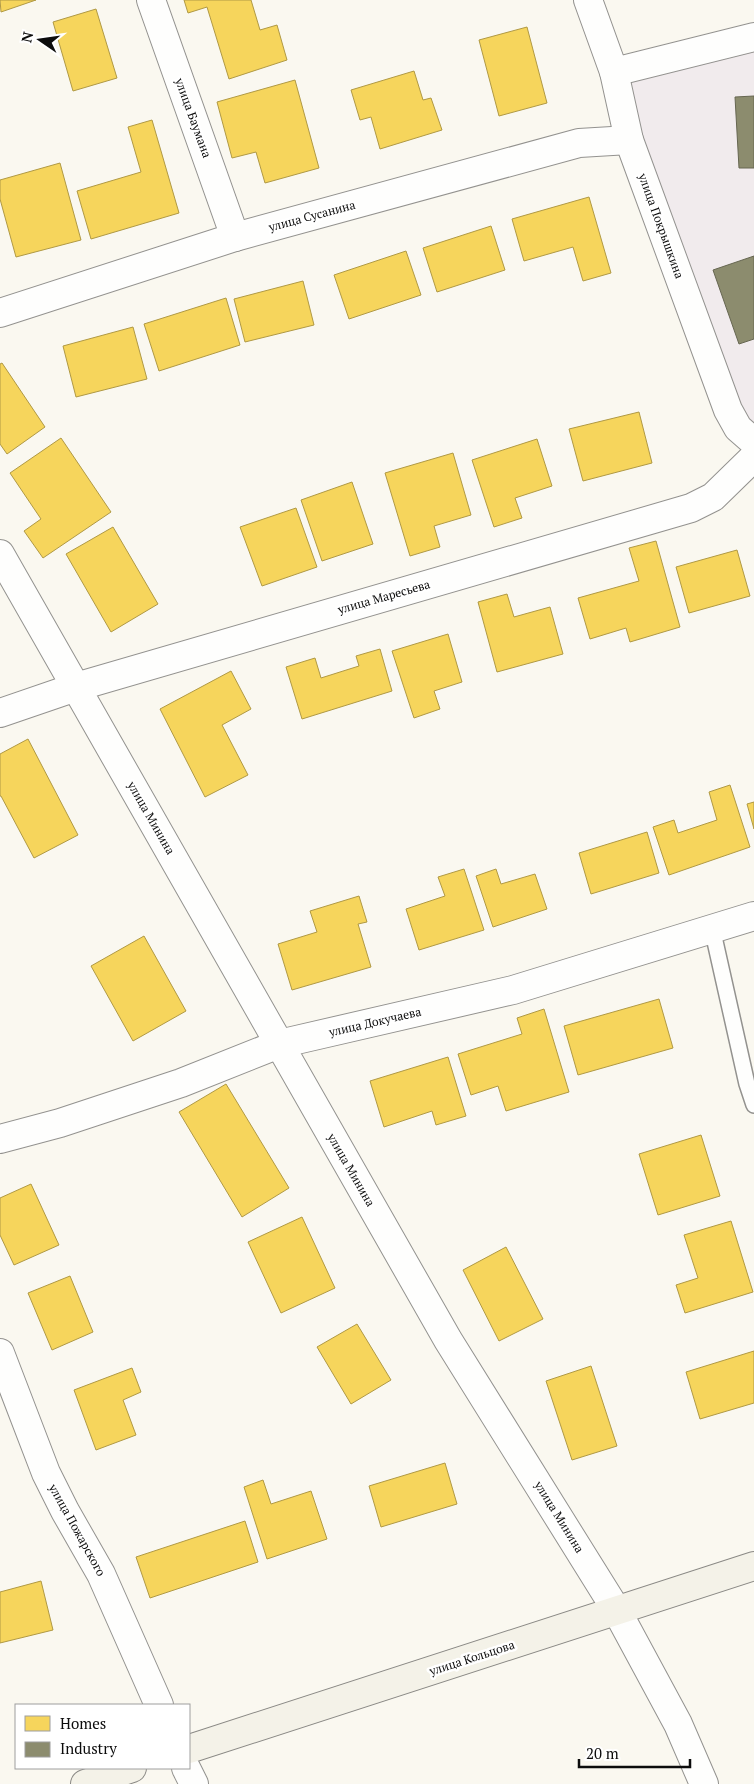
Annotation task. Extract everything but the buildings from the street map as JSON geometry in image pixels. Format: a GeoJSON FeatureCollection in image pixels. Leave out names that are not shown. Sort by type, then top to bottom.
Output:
{"type":"FeatureCollection","features":[{"type":"Feature","properties":{"kind":"main road","name":"улица Кольцова"},"geometry":{"type":"LineString","coordinates":[[190,1749],[754,1566]]}},
{"type":"Feature","properties":{"kind":"main road"},"geometry":{"type":"LineString","coordinates":[[85,1784],[129,1769]]}},
{"type":"Feature","properties":{"kind":"street","name":"улица Баумана"},"geometry":{"type":"LineString","coordinates":[[151,0],[235,237]]}},
{"type":"Feature","properties":{"kind":"street","name":"улица Покрышкина"},"geometry":{"type":"LineString","coordinates":[[588,0],[614,72],[629,140],[728,410],[738,428],[754,442]]}},
{"type":"Feature","properties":{"kind":"street"},"geometry":{"type":"LineString","coordinates":[[614,72],[754,37]]}},
{"type":"Feature","properties":{"kind":"street","name":"улица Сусанина"},"geometry":{"type":"LineString","coordinates":[[0,313],[235,237],[579,143],[629,140]]}},
{"type":"Feature","properties":{"kind":"street","name":"улица Маресьева"},"geometry":{"type":"LineString","coordinates":[[0,713],[76,687],[691,508],[713,497],[754,457]]}},
{"type":"Feature","properties":{"kind":"street","name":"улица Минина"},"geometry":{"type":"LineString","coordinates":[[0,554],[448,1340],[617,1611],[678,1724],[704,1784]]}},
{"type":"Feature","properties":{"kind":"street","name":"улица Докучаева"},"geometry":{"type":"LineString","coordinates":[[0,1139],[60,1123],[180,1083],[279,1044],[513,990],[754,916]]}},
{"type":"Feature","properties":{"kind":"street","name":"улица Пожарского"},"geometry":{"type":"LineString","coordinates":[[0,1353],[46,1473],[101,1574],[159,1704]]}},
{"type":"Feature","properties":{"kind":"street"},"geometry":{"type":"LineString","coordinates":[[186,1769],[194,1784]]}},
{"type":"Feature","properties":{"kind":"lane"},"geometry":{"type":"LineString","coordinates":[[712,928],[747,1084],[754,1105]]}},
{"type":"Feature","properties":{"kind":"shaded area"},"geometry":{"type":"Polygon","coordinates":[[[754,37],[754,442],[614,72],[754,37]]]}}]}
